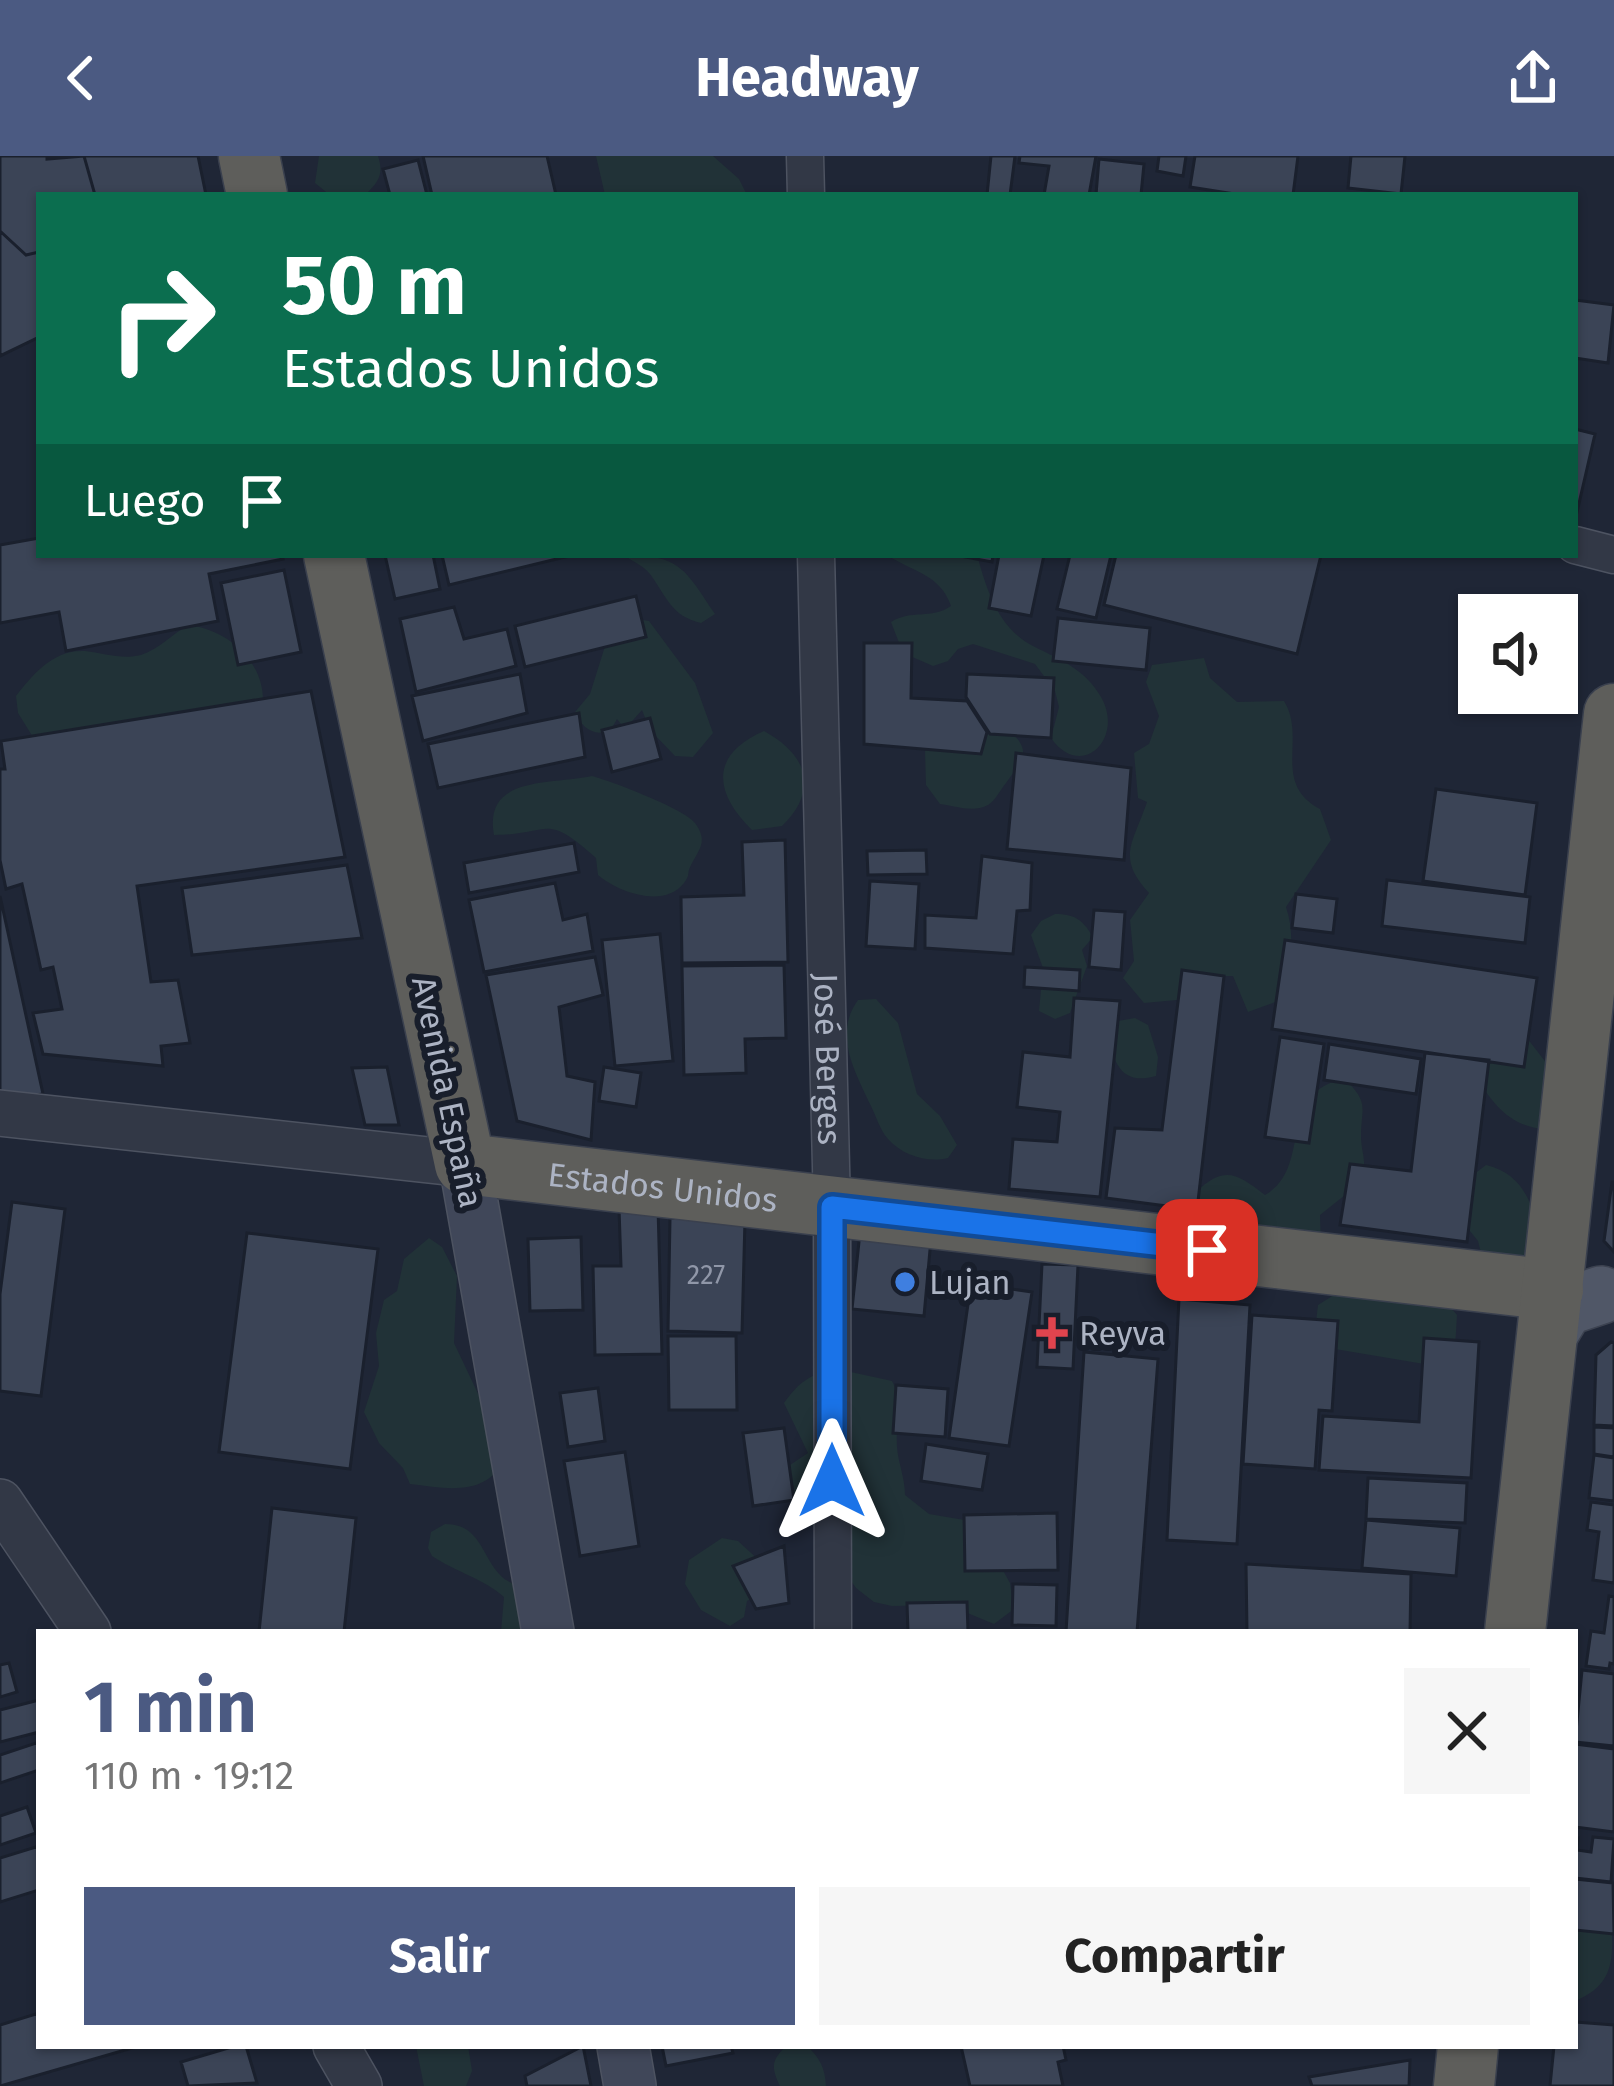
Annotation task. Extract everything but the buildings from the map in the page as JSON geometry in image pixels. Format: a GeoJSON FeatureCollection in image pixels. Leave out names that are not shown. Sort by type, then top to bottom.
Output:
{"type":"FeatureCollection","features":[{"type":"Feature","properties":{"kind":"highway"},"geometry":{"type":"LineString","coordinates":[[249,156],[256,192]]}},
{"type":"Feature","properties":{"kind":"highway","name":"Avenida España"},"geometry":{"type":"LineString","coordinates":[[335,558],[465,1164]]}},
{"type":"Feature","properties":{"kind":"highway"},"geometry":{"type":"LineString","coordinates":[[1514,1629],[1562,1292],[1614,714]]}},
{"type":"Feature","properties":{"kind":"highway","name":"Estados Unidos"},"geometry":{"type":"LineString","coordinates":[[465,1164],[1562,1292]]}},
{"type":"Feature","properties":{"kind":"highway"},"geometry":{"type":"LineString","coordinates":[[1464,2086],[1468,2049]]}},
{"type":"Feature","properties":{"kind":"main road","name":"Avenida España"},"geometry":{"type":"LineString","coordinates":[[465,1164],[547,1629]]}},
{"type":"Feature","properties":{"kind":"main road"},"geometry":{"type":"LineString","coordinates":[[624,2049],[630,2086]]}},
{"type":"Feature","properties":{"kind":"street"},"geometry":{"type":"LineString","coordinates":[[805,156],[806,192]]}},
{"type":"Feature","properties":{"kind":"street"},"geometry":{"type":"LineString","coordinates":[[1578,546],[1614,555]]}},
{"type":"Feature","properties":{"kind":"street","name":"José Berges"},"geometry":{"type":"LineString","coordinates":[[816,558],[832,1207],[833,1629]]}},
{"type":"Feature","properties":{"kind":"street","name":"Estados Unidos"},"geometry":{"type":"LineString","coordinates":[[0,1113],[465,1164]]}},
{"type":"Feature","properties":{"kind":"street"},"geometry":{"type":"LineString","coordinates":[[0,1502],[86,1629]]}},
{"type":"Feature","properties":{"kind":"street"},"geometry":{"type":"LineString","coordinates":[[338,2049],[358,2086]]}},
{"type":"Feature","properties":{"kind":"shaded area"},"geometry":{"type":"Polygon","coordinates":[[[319,156],[378,156],[379,177],[368,192],[326,192],[315,183],[319,156]]]}},
{"type":"Feature","properties":{"kind":"shaded area"},"geometry":{"type":"Polygon","coordinates":[[[596,156],[713,156],[739,179],[746,192],[604,192],[596,156]]]}},
{"type":"Feature","properties":{"kind":"shaded area"},"geometry":{"type":"Polygon","coordinates":[[[628,558],[658,558],[679,568],[715,614],[701,623],[683,616],[647,571],[628,558]]]}},
{"type":"Feature","properties":{"kind":"shaded area"},"geometry":{"type":"Polygon","coordinates":[[[893,558],[978,558],[990,595],[1012,630],[1080,673],[1101,697],[1108,727],[1096,749],[1075,756],[1051,738],[1059,707],[1055,691],[1035,664],[973,644],[933,666],[903,653],[891,622],[951,606],[933,580],[893,558]]]}},
{"type":"Feature","properties":{"kind":"shaded area"},"geometry":{"type":"Polygon","coordinates":[[[637,619],[649,621],[695,683],[713,733],[693,757],[675,756],[650,730],[642,710],[625,729],[617,719],[601,733],[588,729],[575,712],[590,694],[606,643],[637,619]]]}},
{"type":"Feature","properties":{"kind":"shaded area"},"geometry":{"type":"Polygon","coordinates":[[[189,625],[217,633],[240,649],[257,672],[263,700],[36,742],[18,713],[16,696],[45,664],[74,651],[141,655],[189,625]]]}},
{"type":"Feature","properties":{"kind":"shaded area"},"geometry":{"type":"Polygon","coordinates":[[[1204,658],[1210,678],[1237,702],[1284,701],[1290,715],[1297,786],[1320,809],[1331,840],[1286,907],[1290,954],[1278,1001],[1248,1012],[1233,976],[1211,976],[1177,1000],[1144,1003],[1123,978],[1134,961],[1130,920],[1149,893],[1130,859],[1147,802],[1138,798],[1134,753],[1149,744],[1159,716],[1146,682],[1152,665],[1204,658]]]}},
{"type":"Feature","properties":{"kind":"shaded area"},"geometry":{"type":"Polygon","coordinates":[[[1006,728],[1020,743],[1023,755],[993,800],[976,808],[940,804],[926,785],[925,751],[940,742],[1006,728]]]}},
{"type":"Feature","properties":{"kind":"shaded area"},"geometry":{"type":"Polygon","coordinates":[[[764,731],[799,762],[804,786],[794,813],[782,826],[752,830],[730,802],[723,776],[734,751],[764,731]]]}},
{"type":"Feature","properties":{"kind":"shaded area"},"geometry":{"type":"Polygon","coordinates":[[[592,776],[663,803],[695,823],[701,844],[686,880],[675,891],[653,896],[617,887],[598,875],[596,858],[556,830],[494,835],[493,816],[509,792],[592,776]]]}},
{"type":"Feature","properties":{"kind":"shaded area"},"geometry":{"type":"Polygon","coordinates":[[[1055,914],[1078,919],[1093,937],[1082,950],[1087,966],[1070,1013],[1055,1019],[1039,1011],[1043,968],[1031,935],[1041,921],[1055,914]]]}},
{"type":"Feature","properties":{"kind":"shaded area"},"geometry":{"type":"Polygon","coordinates":[[[876,999],[898,1023],[917,1094],[940,1116],[957,1145],[948,1158],[916,1157],[894,1145],[859,1080],[849,1053],[847,1026],[858,1000],[876,999]]]}},
{"type":"Feature","properties":{"kind":"shaded area"},"geometry":{"type":"Polygon","coordinates":[[[1135,1018],[1148,1025],[1158,1057],[1156,1076],[1127,1075],[1113,1054],[1107,1033],[1118,1021],[1135,1018]]]}},
{"type":"Feature","properties":{"kind":"shaded area"},"geometry":{"type":"Polygon","coordinates":[[[1527,1038],[1568,1091],[1542,1129],[1519,1123],[1502,1110],[1475,1074],[1482,1046],[1527,1038]]]}},
{"type":"Feature","properties":{"kind":"shaded area"},"geometry":{"type":"Polygon","coordinates":[[[1345,1079],[1362,1106],[1364,1169],[1345,1195],[1320,1215],[1321,1246],[1220,1235],[1200,1208],[1196,1192],[1215,1178],[1230,1175],[1265,1195],[1288,1167],[1310,1098],[1323,1086],[1345,1079]]]}},
{"type":"Feature","properties":{"kind":"shaded area"},"geometry":{"type":"Polygon","coordinates":[[[1486,1165],[1518,1183],[1534,1215],[1541,1240],[1521,1267],[1482,1257],[1478,1241],[1458,1216],[1460,1185],[1486,1165]]]}},
{"type":"Feature","properties":{"kind":"shaded area"},"geometry":{"type":"Polygon","coordinates":[[[429,1238],[442,1247],[457,1276],[454,1343],[482,1402],[503,1463],[485,1481],[462,1488],[410,1484],[403,1468],[379,1443],[364,1412],[379,1366],[376,1333],[384,1300],[397,1291],[404,1259],[429,1238]]]}},
{"type":"Feature","properties":{"kind":"shaded area"},"geometry":{"type":"Polygon","coordinates":[[[1426,1279],[1457,1315],[1455,1348],[1430,1365],[1335,1349],[1316,1322],[1318,1305],[1345,1288],[1426,1279]]]}},
{"type":"Feature","properties":{"kind":"shaded area"},"geometry":{"type":"Polygon","coordinates":[[[837,1369],[892,1381],[898,1399],[897,1447],[905,1495],[929,1514],[976,1522],[1010,1583],[1014,1609],[994,1624],[948,1605],[874,1602],[856,1588],[792,1496],[790,1465],[808,1453],[784,1403],[806,1380],[837,1369]]]}},
{"type":"Feature","properties":{"kind":"shaded area"},"geometry":{"type":"Polygon","coordinates":[[[445,1524],[473,1535],[501,1576],[528,1590],[534,1629],[501,1629],[504,1597],[432,1556],[428,1548],[431,1532],[445,1524]]]}},
{"type":"Feature","properties":{"kind":"shaded area"},"geometry":{"type":"Polygon","coordinates":[[[722,1538],[738,1541],[762,1563],[761,1593],[747,1601],[744,1617],[730,1626],[701,1610],[685,1584],[689,1560],[722,1538]]]}},
{"type":"Feature","properties":{"kind":"shaded area"},"geometry":{"type":"Polygon","coordinates":[[[1578,1911],[1611,1918],[1609,1969],[1588,1995],[1578,2000],[1578,1911]]]}},
{"type":"Feature","properties":{"kind":"shaded area"},"geometry":{"type":"Polygon","coordinates":[[[417,2049],[468,2049],[472,2071],[466,2086],[424,2086],[417,2049]]]}},
{"type":"Feature","properties":{"kind":"shaded area"},"geometry":{"type":"Polygon","coordinates":[[[784,2049],[811,2049],[823,2069],[826,2086],[780,2086],[774,2064],[784,2049]]]}},
{"type":"Feature","properties":{"kind":"place","name":"Lujan"},"geometry":{"type":"Point","coordinates":[905,1282]}},
{"type":"Feature","properties":{"kind":"place","name":"Reyva"},"geometry":{"type":"Point","coordinates":[1052,1333]}},
{"type":"Feature","properties":{"kind":"route"},"geometry":{"type":"LineString","coordinates":[[832,1481],[832,1207],[1207,1250]]}}]}
